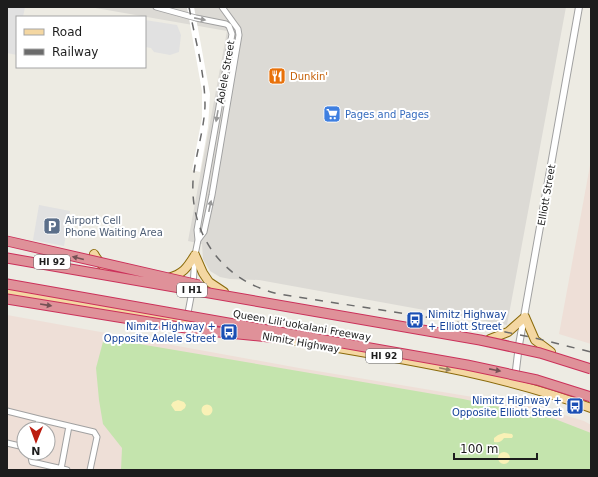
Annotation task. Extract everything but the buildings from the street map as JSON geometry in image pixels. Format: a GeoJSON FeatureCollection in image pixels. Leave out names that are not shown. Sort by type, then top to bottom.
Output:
{"type":"FeatureCollection","features":[{"type":"Feature","properties":{"kind":"highway"},"geometry":{"type":"LineString","coordinates":[[7,241],[173,280],[376,322]]}},
{"type":"Feature","properties":{"kind":"highway","name":"Queen Liliʻuokalani Freeway"},"geometry":{"type":"LineString","coordinates":[[7,258],[507,346],[540,353],[591,369]]}},
{"type":"Feature","properties":{"kind":"highway","name":"Queen Liliʻuokalani Freeway"},"geometry":{"type":"LineString","coordinates":[[7,284],[504,372],[571,390],[591,398]]}},
{"type":"Feature","properties":{"kind":"highway"},"geometry":{"type":"LineString","coordinates":[[7,299],[198,330],[346,345]]}},
{"type":"Feature","properties":{"kind":"main road","name":"HI 92"},"geometry":{"type":"LineString","coordinates":[[7,254],[490,339],[551,352],[591,365]]}},
{"type":"Feature","properties":{"kind":"main road"},"geometry":{"type":"LineString","coordinates":[[94,254],[104,268],[112,273]]}},
{"type":"Feature","properties":{"kind":"main road"},"geometry":{"type":"LineString","coordinates":[[161,280],[178,275],[187,268],[195,255]]}},
{"type":"Feature","properties":{"kind":"main road"},"geometry":{"type":"LineString","coordinates":[[195,255],[209,282],[224,292]]}},
{"type":"Feature","properties":{"kind":"main road","name":"Nimitz Highway"},"geometry":{"type":"LineString","coordinates":[[7,290],[404,360],[514,383],[591,408]]}},
{"type":"Feature","properties":{"kind":"main road"},"geometry":{"type":"LineString","coordinates":[[490,339],[508,332],[524,317],[535,340],[551,352]]}},
{"type":"Feature","properties":{"kind":"street","name":"Aolele Street"},"geometry":{"type":"LineString","coordinates":[[156,7],[167,11],[226,24],[229,26],[232,34],[209,170],[197,230],[198,240],[195,255],[193,286],[186,321]]}},
{"type":"Feature","properties":{"kind":"street","name":"Aolele Street"},"geometry":{"type":"LineString","coordinates":[[198,240],[204,232],[240,35],[238,29],[222,7]]}},
{"type":"Feature","properties":{"kind":"street","name":"Elliott Street"},"geometry":{"type":"LineString","coordinates":[[514,383],[519,345],[579,7]]}},
{"type":"Feature","properties":{"kind":"street"},"geometry":{"type":"LineString","coordinates":[[229,50],[236,55]]}},
{"type":"Feature","properties":{"kind":"street"},"geometry":{"type":"LineString","coordinates":[[209,170],[216,171]]}},
{"type":"Feature","properties":{"kind":"street"},"geometry":{"type":"LineString","coordinates":[[7,411],[39,420],[94,432],[97,437],[90,470]]}},
{"type":"Feature","properties":{"kind":"street"},"geometry":{"type":"LineString","coordinates":[[32,461],[64,469],[69,426]]}},
{"type":"Feature","properties":{"kind":"shaded area"},"geometry":{"type":"Polygon","coordinates":[[[7,7],[25,7],[23,16],[16,16],[16,55],[7,53],[7,7]]]}},
{"type":"Feature","properties":{"kind":"shaded area"},"geometry":{"type":"Polygon","coordinates":[[[90,7],[566,7],[507,325],[259,280],[230,279],[220,277],[210,271],[203,259],[202,244],[188,241],[227,31],[90,7]]]}},
{"type":"Feature","properties":{"kind":"shaded area"},"geometry":{"type":"Polygon","coordinates":[[[146,20],[177,25],[181,35],[179,52],[170,55],[154,52],[151,48],[146,47],[146,20]]]}},
{"type":"Feature","properties":{"kind":"shaded area"},"geometry":{"type":"Polygon","coordinates":[[[591,160],[591,344],[559,334],[591,160]]]}},
{"type":"Feature","properties":{"kind":"shaded area","name":"Airport Cell Phone Waiting Area"},"geometry":{"type":"Polygon","coordinates":[[[39,205],[70,211],[64,246],[33,240],[39,205]]]}},
{"type":"Feature","properties":{"kind":"shaded area"},"geometry":{"type":"Polygon","coordinates":[[[7,315],[299,368],[545,409],[584,421],[591,425],[591,470],[7,470],[7,315]]]}},
{"type":"Feature","properties":{"kind":"green space"},"geometry":{"type":"Polygon","coordinates":[[[104,338],[463,399],[555,419],[591,433],[591,470],[121,470],[122,448],[103,424],[99,400],[96,368],[104,338]]]}},
{"type":"Feature","properties":{"kind":"sand"},"geometry":{"type":"Polygon","coordinates":[[[178,400],[184,402],[186,405],[181,411],[175,411],[171,405],[173,402],[178,400]]]}},
{"type":"Feature","properties":{"kind":"sand"},"geometry":{"type":"Polygon","coordinates":[[[207,404],[211,406],[213,410],[211,414],[207,416],[203,414],[201,410],[203,406],[207,404]]]}},
{"type":"Feature","properties":{"kind":"sand"},"geometry":{"type":"Polygon","coordinates":[[[504,433],[512,434],[513,436],[512,438],[504,438],[500,442],[494,442],[494,438],[504,433]]]}},
{"type":"Feature","properties":{"kind":"sand"},"geometry":{"type":"Polygon","coordinates":[[[504,452],[508,454],[510,458],[508,462],[504,464],[500,462],[498,458],[500,454],[504,452]]]}},
{"type":"Feature","properties":{"kind":"pier"},"geometry":{"type":"Polygon","coordinates":[[[187,7],[194,7],[210,94],[208,127],[200,172],[192,170],[202,118],[202,91],[187,7]]]}},
{"type":"Feature","properties":{"kind":"railway"},"geometry":{"type":"LineString","coordinates":[[189,7],[202,69],[205,94],[203,125],[193,181],[194,201],[198,221],[205,238],[215,254],[227,268],[242,279],[260,288],[279,294],[451,321],[535,338],[591,352]]}},
{"type":"Feature","properties":{"kind":"place","name":"Dunkin'"},"geometry":{"type":"Point","coordinates":[277,76]}},
{"type":"Feature","properties":{"kind":"place","name":"Pages and Pages"},"geometry":{"type":"Point","coordinates":[332,114]}},
{"type":"Feature","properties":{"kind":"place","name":"Airport Cell Phone Waiting Area"},"geometry":{"type":"Point","coordinates":[52,226]}},
{"type":"Feature","properties":{"kind":"place","name":"Nimitz Highway + Elliott Street"},"geometry":{"type":"Point","coordinates":[415,320]}},
{"type":"Feature","properties":{"kind":"place","name":"Nimitz Highway + Opposite Aolele Street"},"geometry":{"type":"Point","coordinates":[229,332]}},
{"type":"Feature","properties":{"kind":"place","name":"Nimitz Highway + Opposite Elliott Street"},"geometry":{"type":"Point","coordinates":[575,406]}}]}
